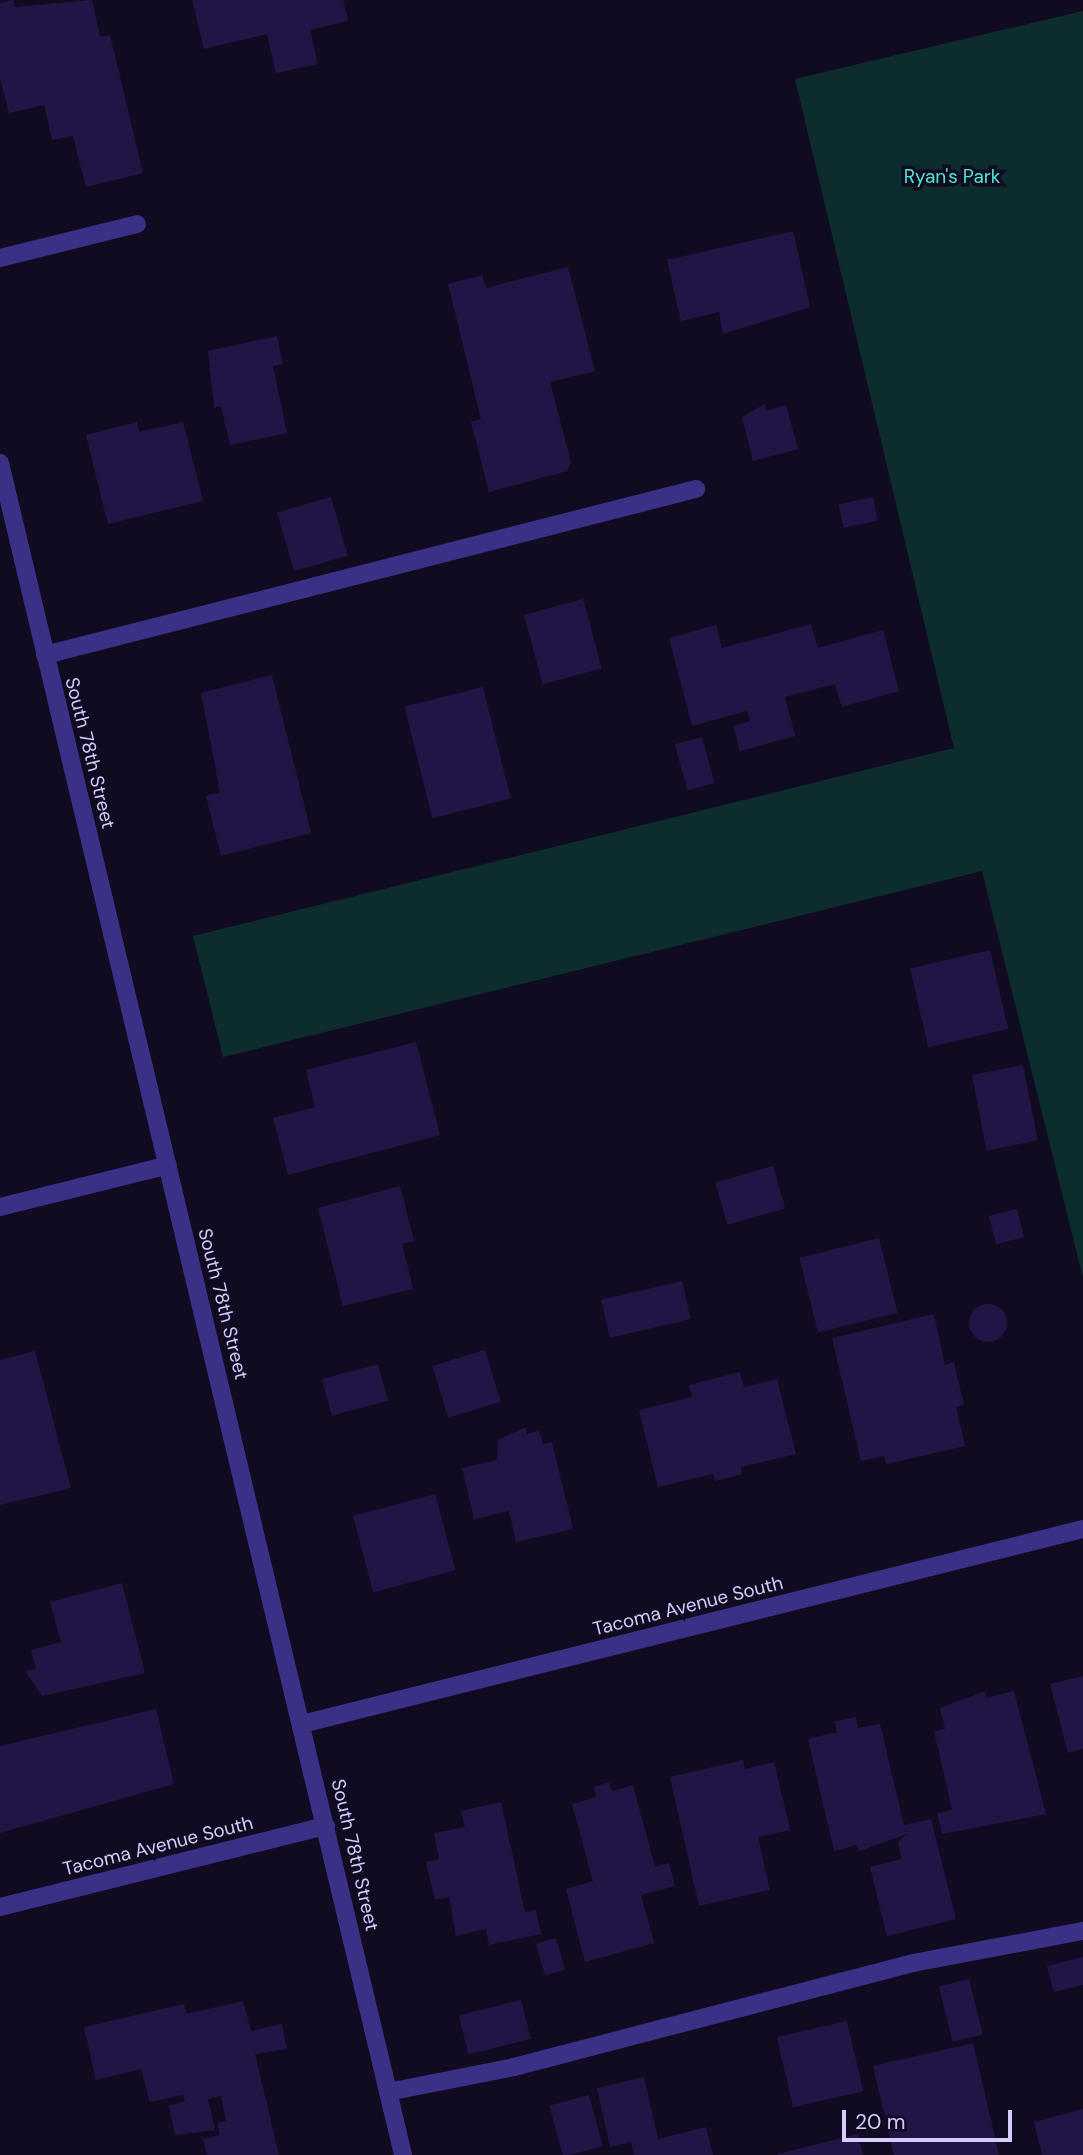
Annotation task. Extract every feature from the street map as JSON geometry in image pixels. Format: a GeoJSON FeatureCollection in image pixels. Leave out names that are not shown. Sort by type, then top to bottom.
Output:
{"type":"FeatureCollection","features":[{"type":"Feature","properties":{"kind":"street"},"geometry":{"type":"LineString","coordinates":[[0,258],[137,224]]}},
{"type":"Feature","properties":{"kind":"street","name":"South 78th Street"},"geometry":{"type":"LineString","coordinates":[[0,463],[8,535],[45,655],[327,1826],[403,2155]]}},
{"type":"Feature","properties":{"kind":"street"},"geometry":{"type":"LineString","coordinates":[[45,655],[696,489]]}},
{"type":"Feature","properties":{"kind":"street"},"geometry":{"type":"LineString","coordinates":[[0,1206],[167,1165]]}},
{"type":"Feature","properties":{"kind":"street","name":"Tacoma Avenue South"},"geometry":{"type":"LineString","coordinates":[[302,1724],[1083,1528]]}},
{"type":"Feature","properties":{"kind":"street","name":"Tacoma Avenue South"},"geometry":{"type":"LineString","coordinates":[[0,1907],[327,1826]]}},
{"type":"Feature","properties":{"kind":"street"},"geometry":{"type":"LineString","coordinates":[[388,2092],[513,2067],[913,1963],[1083,1931]]}},
{"type":"Feature","properties":{"kind":"green space","name":"Ryan's Park"},"geometry":{"type":"Polygon","coordinates":[[[1083,11],[1083,1278],[982,871],[223,1057],[193,936],[954,748],[795,79],[1083,11]]]}},
{"type":"Feature","properties":{"kind":"building"},"geometry":{"type":"Polygon","coordinates":[[[13,0],[15,7],[92,0],[100,37],[110,35],[143,173],[86,187],[73,136],[52,140],[44,105],[9,113],[0,78],[0,3],[13,0]]]}},
{"type":"Feature","properties":{"kind":"building"},"geometry":{"type":"Polygon","coordinates":[[[192,0],[343,0],[348,21],[310,30],[318,64],[276,73],[267,34],[204,49],[192,0]]]}},
{"type":"Feature","properties":{"kind":"building"},"geometry":{"type":"Polygon","coordinates":[[[793,231],[810,307],[723,334],[719,312],[681,321],[667,260],[793,231]]]}},
{"type":"Feature","properties":{"kind":"building"},"geometry":{"type":"Polygon","coordinates":[[[568,267],[595,371],[550,382],[571,462],[567,471],[489,492],[471,422],[481,419],[448,284],[482,275],[486,288],[568,267]]]}},
{"type":"Feature","properties":{"kind":"building"},"geometry":{"type":"Polygon","coordinates":[[[277,336],[283,364],[273,366],[287,433],[230,445],[221,406],[214,408],[208,351],[277,336]]]}},
{"type":"Feature","properties":{"kind":"building"},"geometry":{"type":"Polygon","coordinates":[[[765,404],[766,411],[786,405],[798,449],[753,461],[742,417],[765,404]]]}},
{"type":"Feature","properties":{"kind":"building"},"geometry":{"type":"Polygon","coordinates":[[[137,422],[139,432],[183,422],[203,501],[108,524],[86,435],[137,422]]]}},
{"type":"Feature","properties":{"kind":"building"},"geometry":{"type":"Polygon","coordinates":[[[331,497],[348,556],[294,571],[277,512],[331,497]]]}},
{"type":"Feature","properties":{"kind":"building"},"geometry":{"type":"Polygon","coordinates":[[[873,497],[878,520],[844,528],[839,504],[873,497]]]}},
{"type":"Feature","properties":{"kind":"building"},"geometry":{"type":"Polygon","coordinates":[[[583,599],[602,669],[543,684],[524,615],[583,599]]]}},
{"type":"Feature","properties":{"kind":"building"},"geometry":{"type":"Polygon","coordinates":[[[811,624],[818,648],[883,630],[899,691],[842,707],[835,684],[785,697],[795,736],[740,751],[733,726],[750,721],[747,711],[692,726],[669,638],[716,625],[722,648],[811,624]]]}},
{"type":"Feature","properties":{"kind":"building"},"geometry":{"type":"Polygon","coordinates":[[[272,675],[311,833],[221,856],[206,796],[220,792],[201,693],[272,675]]]}},
{"type":"Feature","properties":{"kind":"building"},"geometry":{"type":"Polygon","coordinates":[[[483,687],[511,799],[432,818],[404,707],[483,687]]]}},
{"type":"Feature","properties":{"kind":"building"},"geometry":{"type":"Polygon","coordinates":[[[702,737],[714,783],[687,791],[675,744],[702,737]]]}},
{"type":"Feature","properties":{"kind":"building"},"geometry":{"type":"Polygon","coordinates":[[[990,950],[1008,1029],[928,1047],[910,968],[990,950]]]}},
{"type":"Feature","properties":{"kind":"building"},"geometry":{"type":"Polygon","coordinates":[[[416,1042],[440,1135],[288,1175],[273,1118],[315,1107],[306,1070],[416,1042]]]}},
{"type":"Feature","properties":{"kind":"building"},"geometry":{"type":"Polygon","coordinates":[[[1023,1065],[1038,1141],[987,1151],[972,1075],[1023,1065]]]}},
{"type":"Feature","properties":{"kind":"building"},"geometry":{"type":"Polygon","coordinates":[[[773,1166],[785,1208],[727,1225],[715,1183],[773,1166]]]}},
{"type":"Feature","properties":{"kind":"building"},"geometry":{"type":"Polygon","coordinates":[[[400,1186],[414,1241],[402,1244],[413,1289],[343,1306],[318,1208],[400,1186]]]}},
{"type":"Feature","properties":{"kind":"building"},"geometry":{"type":"Polygon","coordinates":[[[1017,1209],[1024,1237],[996,1244],[989,1216],[1017,1209]]]}},
{"type":"Feature","properties":{"kind":"building"},"geometry":{"type":"Polygon","coordinates":[[[879,1238],[898,1313],[818,1333],[799,1258],[879,1238]]]}},
{"type":"Feature","properties":{"kind":"building"},"geometry":{"type":"Polygon","coordinates":[[[682,1281],[691,1319],[610,1338],[601,1300],[682,1281]]]}},
{"type":"Feature","properties":{"kind":"building"},"geometry":{"type":"Polygon","coordinates":[[[988,1304],[1001,1310],[1007,1323],[1001,1336],[988,1342],[975,1336],[969,1323],[975,1310],[988,1304]]]}},
{"type":"Feature","properties":{"kind":"building"},"geometry":{"type":"Polygon","coordinates":[[[934,1314],[945,1365],[954,1362],[964,1405],[956,1407],[965,1446],[886,1464],[884,1456],[861,1461],[832,1338],[934,1314]]]}},
{"type":"Feature","properties":{"kind":"building"},"geometry":{"type":"Polygon","coordinates":[[[485,1350],[501,1402],[448,1418],[432,1366],[485,1350]]]}},
{"type":"Feature","properties":{"kind":"building"},"geometry":{"type":"Polygon","coordinates":[[[35,1351],[71,1488],[0,1505],[0,1360],[35,1351]]]}},
{"type":"Feature","properties":{"kind":"building"},"geometry":{"type":"Polygon","coordinates":[[[378,1364],[388,1401],[332,1416],[322,1379],[378,1364]]]}},
{"type":"Feature","properties":{"kind":"building"},"geometry":{"type":"Polygon","coordinates":[[[740,1372],[744,1387],[777,1379],[796,1454],[741,1467],[742,1474],[715,1481],[713,1474],[658,1487],[639,1410],[692,1397],[689,1385],[740,1372]]]}},
{"type":"Feature","properties":{"kind":"building"},"geometry":{"type":"Polygon","coordinates":[[[526,1427],[527,1434],[539,1431],[543,1444],[552,1442],[573,1529],[516,1542],[509,1511],[474,1519],[462,1468],[497,1460],[498,1440],[526,1427]]]}},
{"type":"Feature","properties":{"kind":"building"},"geometry":{"type":"Polygon","coordinates":[[[435,1494],[455,1570],[373,1592],[353,1516],[435,1494]]]}},
{"type":"Feature","properties":{"kind":"building"},"geometry":{"type":"Polygon","coordinates":[[[122,1583],[145,1673],[42,1696],[25,1671],[36,1669],[31,1650],[61,1642],[50,1602],[122,1583]]]}},
{"type":"Feature","properties":{"kind":"building"},"geometry":{"type":"Polygon","coordinates":[[[1083,1676],[1083,1749],[1068,1753],[1050,1684],[1083,1676]]]}},
{"type":"Feature","properties":{"kind":"building"},"geometry":{"type":"Polygon","coordinates":[[[985,1691],[986,1698],[1014,1691],[1046,1814],[942,1834],[937,1813],[952,1810],[934,1731],[945,1729],[940,1708],[985,1691]]]}},
{"type":"Feature","properties":{"kind":"building"},"geometry":{"type":"Polygon","coordinates":[[[156,1709],[174,1784],[0,1833],[0,1746],[156,1709]]]}},
{"type":"Feature","properties":{"kind":"building"},"geometry":{"type":"Polygon","coordinates":[[[856,1717],[858,1728],[880,1724],[904,1825],[931,1819],[956,1919],[887,1936],[870,1867],[902,1859],[898,1842],[907,1834],[859,1851],[857,1845],[834,1851],[808,1739],[837,1732],[835,1721],[856,1717]]]}},
{"type":"Feature","properties":{"kind":"building"},"geometry":{"type":"Polygon","coordinates":[[[743,1760],[745,1769],[774,1762],[790,1830],[758,1837],[770,1890],[699,1906],[670,1777],[743,1760]]]}},
{"type":"Feature","properties":{"kind":"building"},"geometry":{"type":"Polygon","coordinates":[[[609,1782],[612,1791],[633,1785],[655,1867],[669,1863],[675,1886],[641,1895],[654,1943],[585,1962],[566,1889],[593,1881],[572,1804],[596,1797],[594,1787],[609,1782]]]}},
{"type":"Feature","properties":{"kind":"building"},"geometry":{"type":"Polygon","coordinates":[[[501,1802],[525,1912],[536,1910],[541,1934],[489,1945],[486,1929],[456,1936],[449,1897],[435,1900],[426,1862],[439,1859],[434,1833],[465,1827],[461,1811],[501,1802]]]}},
{"type":"Feature","properties":{"kind":"building"},"geometry":{"type":"Polygon","coordinates":[[[556,1938],[565,1970],[545,1976],[536,1944],[556,1938]]]}},
{"type":"Feature","properties":{"kind":"building"},"geometry":{"type":"Polygon","coordinates":[[[1083,1957],[1083,1985],[1054,1992],[1047,1966],[1083,1957]]]}},
{"type":"Feature","properties":{"kind":"building"},"geometry":{"type":"Polygon","coordinates":[[[969,1979],[983,2034],[953,2042],[939,1986],[969,1979]]]}},
{"type":"Feature","properties":{"kind":"building"},"geometry":{"type":"Polygon","coordinates":[[[521,2000],[531,2039],[469,2054],[459,2015],[521,2000]]]}},
{"type":"Feature","properties":{"kind":"building"},"geometry":{"type":"Polygon","coordinates":[[[243,2001],[251,2031],[282,2024],[287,2049],[255,2054],[279,2155],[207,2155],[203,2139],[220,2135],[217,2123],[226,2121],[221,2096],[208,2099],[215,2130],[175,2135],[169,2105],[185,2102],[183,2095],[150,2102],[141,2069],[96,2080],[84,2027],[184,2004],[186,2014],[243,2001]]]}},
{"type":"Feature","properties":{"kind":"building"},"geometry":{"type":"Polygon","coordinates":[[[847,2021],[863,2091],[793,2107],[777,2037],[847,2021]]]}},
{"type":"Feature","properties":{"kind":"building"},"geometry":{"type":"Polygon","coordinates":[[[973,2043],[999,2155],[894,2155],[873,2066],[973,2043]]]}},
{"type":"Feature","properties":{"kind":"building"},"geometry":{"type":"Polygon","coordinates":[[[644,2077],[658,2139],[706,2127],[713,2155],[634,2155],[631,2142],[610,2147],[597,2088],[644,2077]]]}},
{"type":"Feature","properties":{"kind":"building"},"geometry":{"type":"Polygon","coordinates":[[[589,2095],[603,2146],[563,2155],[549,2106],[589,2095]]]}},
{"type":"Feature","properties":{"kind":"building"},"geometry":{"type":"Polygon","coordinates":[[[1083,2109],[1083,2155],[1042,2155],[1034,2122],[1083,2109]]]}},
{"type":"Feature","properties":{"kind":"building"},"geometry":{"type":"Polygon","coordinates":[[[858,2134],[863,2155],[778,2155],[778,2154],[858,2134]]]}}]}
